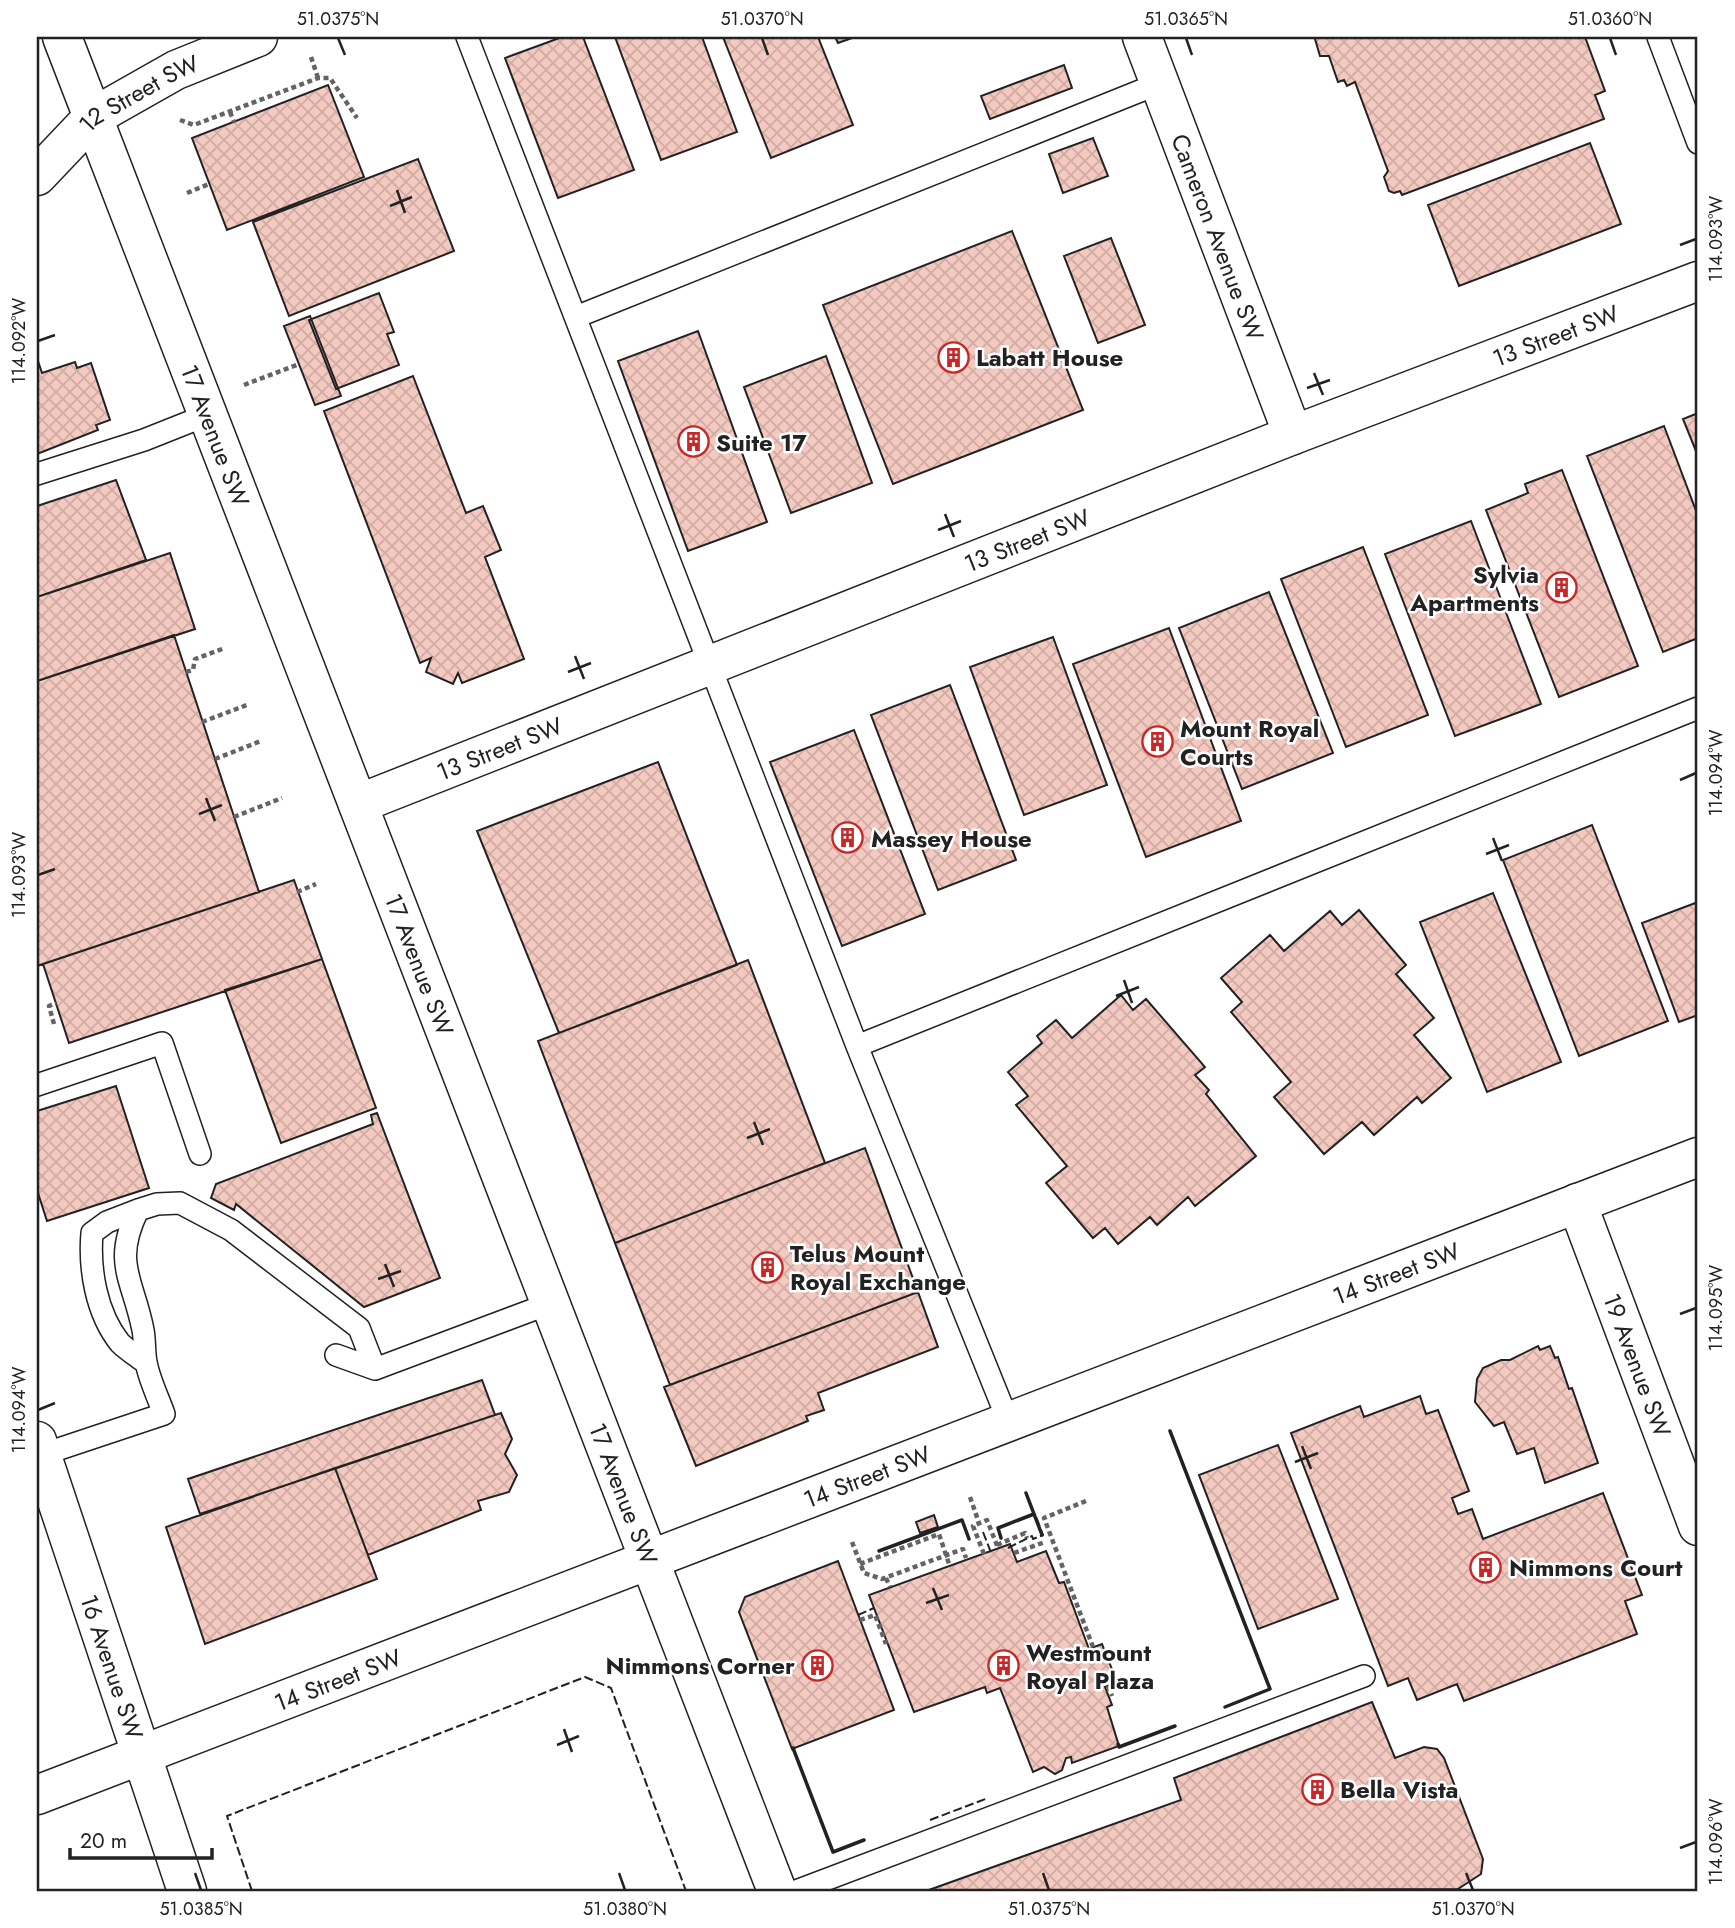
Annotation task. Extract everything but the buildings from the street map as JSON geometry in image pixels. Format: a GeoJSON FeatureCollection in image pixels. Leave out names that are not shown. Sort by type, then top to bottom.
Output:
{"type":"FeatureCollection","features":[{"type":"Feature","properties":{"kind":"main road","name":"17 Avenue SW"},"geometry":{"type":"LineString","coordinates":[[62,37],[777,1891]]}},
{"type":"Feature","properties":{"kind":"main road","name":"12 Street SW"},"geometry":{"type":"LineString","coordinates":[[37,176],[93,117],[176,70],[258,37]]}},
{"type":"Feature","properties":{"kind":"main road","name":"Cameron Avenue SW"},"geometry":{"type":"LineString","coordinates":[[1142,37],[1293,435]]}},
{"type":"Feature","properties":{"kind":"main road","name":"13 Street SW"},"geometry":{"type":"LineString","coordinates":[[358,804],[1293,435],[1698,281]]}},
{"type":"Feature","properties":{"kind":"main road","name":"14 Street SW"},"geometry":{"type":"LineString","coordinates":[[37,1795],[1698,1157]]}},
{"type":"Feature","properties":{"kind":"main road","name":"19 Avenue SW"},"geometry":{"type":"LineString","coordinates":[[1577,1203],[1698,1526]]}},
{"type":"Feature","properties":{"kind":"main road","name":"16 Avenue SW"},"geometry":{"type":"LineString","coordinates":[[39,1448],[187,1891]]}},
{"type":"Feature","properties":{"kind":"lane"},"geometry":{"type":"LineString","coordinates":[[467,37],[857,1046],[1009,1423]]}},
{"type":"Feature","properties":{"kind":"lane"},"geometry":{"type":"LineString","coordinates":[[1658,37],[1698,143]]}},
{"type":"Feature","properties":{"kind":"lane"},"geometry":{"type":"LineString","coordinates":[[576,317],[1160,83]]}},
{"type":"Feature","properties":{"kind":"lane"},"geometry":{"type":"LineString","coordinates":[[37,474],[207,415]]}},
{"type":"Feature","properties":{"kind":"lane"},"geometry":{"type":"LineString","coordinates":[[857,1046],[1698,708]]}},
{"type":"Feature","properties":{"kind":"lane"},"geometry":{"type":"LineString","coordinates":[[37,1085],[162,1043],[200,1154]]}},
{"type":"Feature","properties":{"kind":"lane"},"geometry":{"type":"LineString","coordinates":[[146,1363],[120,1343],[107,1319],[95,1288],[90,1259],[92,1233],[107,1222],[157,1203],[180,1203],[231,1230],[359,1328],[375,1369]]}},
{"type":"Feature","properties":{"kind":"lane"},"geometry":{"type":"LineString","coordinates":[[39,1448],[164,1413],[146,1363],[143,1329],[130,1288],[124,1255],[129,1227],[138,1210]]}},
{"type":"Feature","properties":{"kind":"lane"},"geometry":{"type":"LineString","coordinates":[[336,1355],[375,1369],[551,1303]]}},
{"type":"Feature","properties":{"kind":"lane"},"geometry":{"type":"LineString","coordinates":[[796,1891],[1364,1676]]}},
{"type":"Feature","properties":{"kind":"path"},"geometry":{"type":"LineString","coordinates":[[311,57],[318,78]]}},
{"type":"Feature","properties":{"kind":"path"},"geometry":{"type":"LineString","coordinates":[[173,117],[194,125],[318,78],[330,78],[357,118]]}},
{"type":"Feature","properties":{"kind":"path"},"geometry":{"type":"LineString","coordinates":[[230,111],[234,122]]}},
{"type":"Feature","properties":{"kind":"path"},"geometry":{"type":"LineString","coordinates":[[187,193],[209,184]]}},
{"type":"Feature","properties":{"kind":"path"},"geometry":{"type":"LineString","coordinates":[[237,388],[299,364]]}},
{"type":"Feature","properties":{"kind":"path"},"geometry":{"type":"LineString","coordinates":[[186,672],[193,670],[195,659],[225,648]]}},
{"type":"Feature","properties":{"kind":"path"},"geometry":{"type":"LineString","coordinates":[[202,722],[247,705]]}},
{"type":"Feature","properties":{"kind":"path"},"geometry":{"type":"LineString","coordinates":[[215,759],[261,741]]}},
{"type":"Feature","properties":{"kind":"path"},"geometry":{"type":"LineString","coordinates":[[234,817],[282,798]]}},
{"type":"Feature","properties":{"kind":"path"},"geometry":{"type":"LineString","coordinates":[[297,891],[316,884]]}},
{"type":"Feature","properties":{"kind":"path"},"geometry":{"type":"LineString","coordinates":[[54,1024],[48,1006],[56,1003]]}},
{"type":"Feature","properties":{"kind":"path"},"geometry":{"type":"LineString","coordinates":[[970,1497],[979,1523]]}},
{"type":"Feature","properties":{"kind":"path"},"geometry":{"type":"LineString","coordinates":[[1086,1501],[1044,1518],[1093,1647]]}},
{"type":"Feature","properties":{"kind":"path"},"geometry":{"type":"LineString","coordinates":[[984,1554],[973,1526],[979,1523],[988,1520],[998,1546],[1025,1533],[1027,1538]]}},
{"type":"Feature","properties":{"kind":"path"},"geometry":{"type":"LineString","coordinates":[[860,1564],[939,1534],[950,1564]]}},
{"type":"Feature","properties":{"kind":"path"},"geometry":{"type":"LineString","coordinates":[[1014,1553],[1052,1539]]}},
{"type":"Feature","properties":{"kind":"path"},"geometry":{"type":"LineString","coordinates":[[852,1542],[864,1573],[886,1578],[963,1549],[967,1558]]}},
{"type":"Feature","properties":{"kind":"path"},"geometry":{"type":"LineString","coordinates":[[886,1578],[890,1587]]}},
{"type":"Feature","properties":{"kind":"path"},"geometry":{"type":"LineString","coordinates":[[860,1620],[875,1615],[886,1644]]}},
{"type":"Feature","properties":{"kind":"path"},"geometry":{"type":"LineString","coordinates":[[1108,1686],[1112,1696]]}},
{"type":"Feature","properties":{"kind":"fence"},"geometry":{"type":"LineString","coordinates":[[1008,1548],[1032,1536],[1033,1539],[1043,1535],[1035,1514]]}},
{"type":"Feature","properties":{"kind":"fence"},"geometry":{"type":"LineString","coordinates":[[983,1532],[992,1555]]}},
{"type":"Feature","properties":{"kind":"fence"},"geometry":{"type":"LineString","coordinates":[[858,1615],[874,1608]]}},
{"type":"Feature","properties":{"kind":"fence"},"geometry":{"type":"LineString","coordinates":[[252,1891],[227,1816],[585,1677],[611,1688],[686,1891]]}},
{"type":"Feature","properties":{"kind":"fence"},"geometry":{"type":"LineString","coordinates":[[930,1820],[988,1798]]}},
{"type":"Feature","properties":{"kind":"wall"},"geometry":{"type":"LineString","coordinates":[[1170,1431],[1270,1689],[1225,1707]]}},
{"type":"Feature","properties":{"kind":"wall"},"geometry":{"type":"LineString","coordinates":[[1026,1493],[1042,1535]]}},
{"type":"Feature","properties":{"kind":"wall"},"geometry":{"type":"LineString","coordinates":[[1001,1538],[998,1528],[1034,1514]]}},
{"type":"Feature","properties":{"kind":"wall"},"geometry":{"type":"LineString","coordinates":[[879,1551],[962,1520],[969,1539]]}},
{"type":"Feature","properties":{"kind":"wall"},"geometry":{"type":"LineString","coordinates":[[1118,1744],[1119,1747],[1175,1726]]}},
{"type":"Feature","properties":{"kind":"wall"},"geometry":{"type":"LineString","coordinates":[[793,1748],[833,1852],[864,1840]]}},
{"type":"Feature","properties":{"kind":"place","name":"Labatt House"},"geometry":{"type":"Point","coordinates":[953,357]}},
{"type":"Feature","properties":{"kind":"place","name":"Suite 17"},"geometry":{"type":"Point","coordinates":[693,442]}},
{"type":"Feature","properties":{"kind":"place","name":"Sylvia Apartments"},"geometry":{"type":"Point","coordinates":[1562,588]}},
{"type":"Feature","properties":{"kind":"place","name":"Mount Royal Courts"},"geometry":{"type":"Point","coordinates":[1157,742]}},
{"type":"Feature","properties":{"kind":"place","name":"Massey House"},"geometry":{"type":"Point","coordinates":[848,838]}},
{"type":"Feature","properties":{"kind":"place","name":"Telus Mount Royal Exchange"},"geometry":{"type":"Point","coordinates":[767,1267]}},
{"type":"Feature","properties":{"kind":"place","name":"Nimmons Court"},"geometry":{"type":"Point","coordinates":[1486,1567]}},
{"type":"Feature","properties":{"kind":"place","name":"Nimmons Corner"},"geometry":{"type":"Point","coordinates":[818,1665]}},
{"type":"Feature","properties":{"kind":"place","name":"Westmount Royal Plaza"},"geometry":{"type":"Point","coordinates":[1003,1666]}},
{"type":"Feature","properties":{"kind":"place","name":"Bella Vista"},"geometry":{"type":"Point","coordinates":[1317,1789]}}]}
